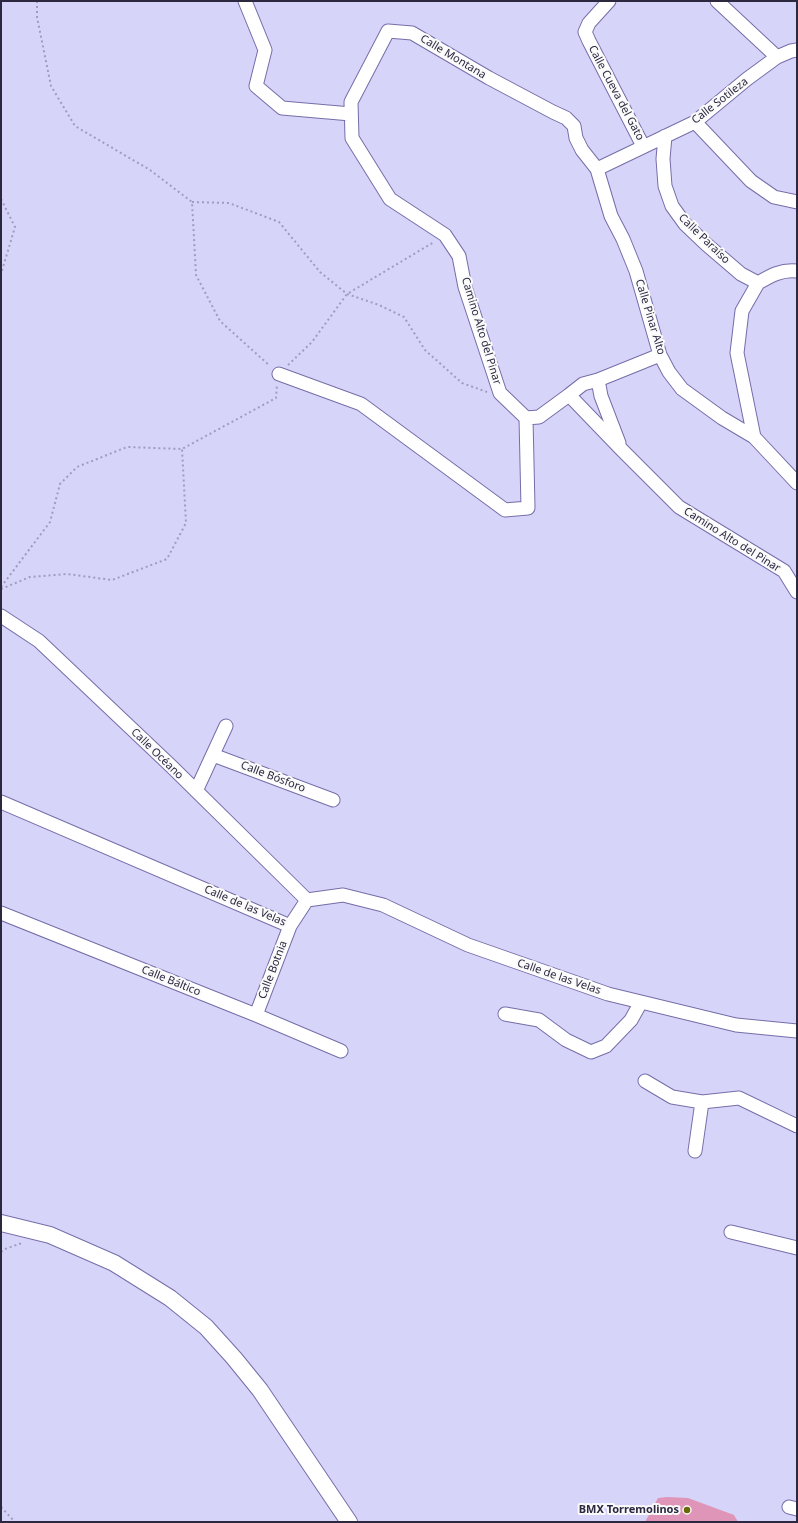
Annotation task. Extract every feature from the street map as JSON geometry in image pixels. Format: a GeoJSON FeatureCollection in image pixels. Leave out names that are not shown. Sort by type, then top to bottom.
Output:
{"type":"FeatureCollection","features":[{"type":"Feature","properties":{"kind":"main road"},"geometry":{"type":"LineString","coordinates":[[1,1223],[50,1235],[114,1263],[170,1298],[206,1327],[260,1390],[349,1522]]}},
{"type":"Feature","properties":{"kind":"street"},"geometry":{"type":"LineString","coordinates":[[245,1],[265,50],[256,86],[282,108],[351,114]]}},
{"type":"Feature","properties":{"kind":"street","name":"Calle Cueva del Gato"},"geometry":{"type":"LineString","coordinates":[[609,1],[589,23],[585,32],[644,146]]}},
{"type":"Feature","properties":{"kind":"street"},"geometry":{"type":"LineString","coordinates":[[717,1],[777,57]]}},
{"type":"Feature","properties":{"kind":"street","name":"Calle Montana"},"geometry":{"type":"LineString","coordinates":[[351,114],[351,102],[388,31],[412,33],[489,78],[566,118],[574,126],[576,138],[582,150],[597,169]]}},
{"type":"Feature","properties":{"kind":"street","name":"Calle Sotileza"},"geometry":{"type":"LineString","coordinates":[[597,169],[695,122],[747,79],[777,57],[797,50]]}},
{"type":"Feature","properties":{"kind":"street","name":"Camino Alto del Pinar"},"geometry":{"type":"LineString","coordinates":[[351,114],[352,138],[390,199],[446,235],[459,256],[465,287],[500,393],[526,418]]}},
{"type":"Feature","properties":{"kind":"street"},"geometry":{"type":"LineString","coordinates":[[695,122],[751,181],[774,197],[797,202]]}},
{"type":"Feature","properties":{"kind":"street","name":"Calle Paraíso"},"geometry":{"type":"LineString","coordinates":[[666,136],[663,159],[665,186],[672,206],[685,224],[706,244],[741,274],[758,283]]}},
{"type":"Feature","properties":{"kind":"street","name":"Calle Pinar Alto"},"geometry":{"type":"LineString","coordinates":[[597,169],[611,216],[623,239],[636,271],[660,355],[669,372],[682,389],[722,418],[754,437],[797,483]]}},
{"type":"Feature","properties":{"kind":"street"},"geometry":{"type":"LineString","coordinates":[[754,437],[737,353],[742,311],[758,283],[773,274],[789,270],[797,271]]}},
{"type":"Feature","properties":{"kind":"street"},"geometry":{"type":"LineString","coordinates":[[279,374],[361,404],[505,510],[528,508],[526,418],[539,417],[583,384],[598,380],[660,355]]}},
{"type":"Feature","properties":{"kind":"street"},"geometry":{"type":"LineString","coordinates":[[598,380],[601,396],[622,450]]}},
{"type":"Feature","properties":{"kind":"street","name":"Camino Alto del Pinar"},"geometry":{"type":"LineString","coordinates":[[569,395],[679,507],[784,571],[797,592]]}},
{"type":"Feature","properties":{"kind":"street","name":"Calle Océano"},"geometry":{"type":"LineString","coordinates":[[1,616],[39,641],[307,900]]}},
{"type":"Feature","properties":{"kind":"street"},"geometry":{"type":"LineString","coordinates":[[196,792],[226,726]]}},
{"type":"Feature","properties":{"kind":"street","name":"Calle Bósforo"},"geometry":{"type":"LineString","coordinates":[[213,755],[333,800]]}},
{"type":"Feature","properties":{"kind":"street","name":"Calle de las Velas"},"geometry":{"type":"LineString","coordinates":[[1,802],[290,926],[307,900],[343,895],[383,905],[468,945],[608,994],[736,1025],[797,1031]]}},
{"type":"Feature","properties":{"kind":"street","name":"Calle Báltico"},"geometry":{"type":"LineString","coordinates":[[1,913],[256,1015],[341,1051]]}},
{"type":"Feature","properties":{"kind":"street","name":"Calle Botnia"},"geometry":{"type":"LineString","coordinates":[[256,1015],[290,926]]}},
{"type":"Feature","properties":{"kind":"street"},"geometry":{"type":"LineString","coordinates":[[505,1014],[539,1020],[566,1040],[591,1052],[606,1046],[631,1020],[641,1002]]}},
{"type":"Feature","properties":{"kind":"street"},"geometry":{"type":"LineString","coordinates":[[645,1081],[672,1097],[702,1102],[739,1098],[797,1126]]}},
{"type":"Feature","properties":{"kind":"street"},"geometry":{"type":"LineString","coordinates":[[695,1151],[702,1102]]}},
{"type":"Feature","properties":{"kind":"street"},"geometry":{"type":"LineString","coordinates":[[731,1232],[797,1248]]}},
{"type":"Feature","properties":{"kind":"path"},"geometry":{"type":"LineString","coordinates":[[37,1],[38,16],[51,86],[75,126],[150,170],[192,202],[229,203],[280,222],[320,272],[347,294],[379,305],[404,317],[426,350],[462,383],[485,391],[491,395]]}},
{"type":"Feature","properties":{"kind":"path"},"geometry":{"type":"LineString","coordinates":[[1,199],[15,227],[1,274]]}},
{"type":"Feature","properties":{"kind":"path"},"geometry":{"type":"LineString","coordinates":[[192,202],[196,275],[220,322],[279,374]]}},
{"type":"Feature","properties":{"kind":"path"},"geometry":{"type":"LineString","coordinates":[[1,588],[50,522],[60,484],[77,467],[127,447],[182,449],[276,398],[279,374],[312,342],[347,294],[446,235]]}},
{"type":"Feature","properties":{"kind":"path"},"geometry":{"type":"LineString","coordinates":[[1,588],[30,577],[67,574],[112,580],[167,558],[186,523],[182,449]]}},
{"type":"Feature","properties":{"kind":"path"},"geometry":{"type":"LineString","coordinates":[[1,1507],[15,1522]]}},
{"type":"Feature","properties":{"kind":"shaded area","name":"BMX Torremolinos"},"geometry":{"type":"Polygon","coordinates":[[[658,1498],[688,1498],[734,1515],[738,1522],[645,1522],[658,1498]]]}},
{"type":"Feature","properties":{"kind":"place","name":"BMX Torremolinos"},"geometry":{"type":"Point","coordinates":[687,1510]}}]}
